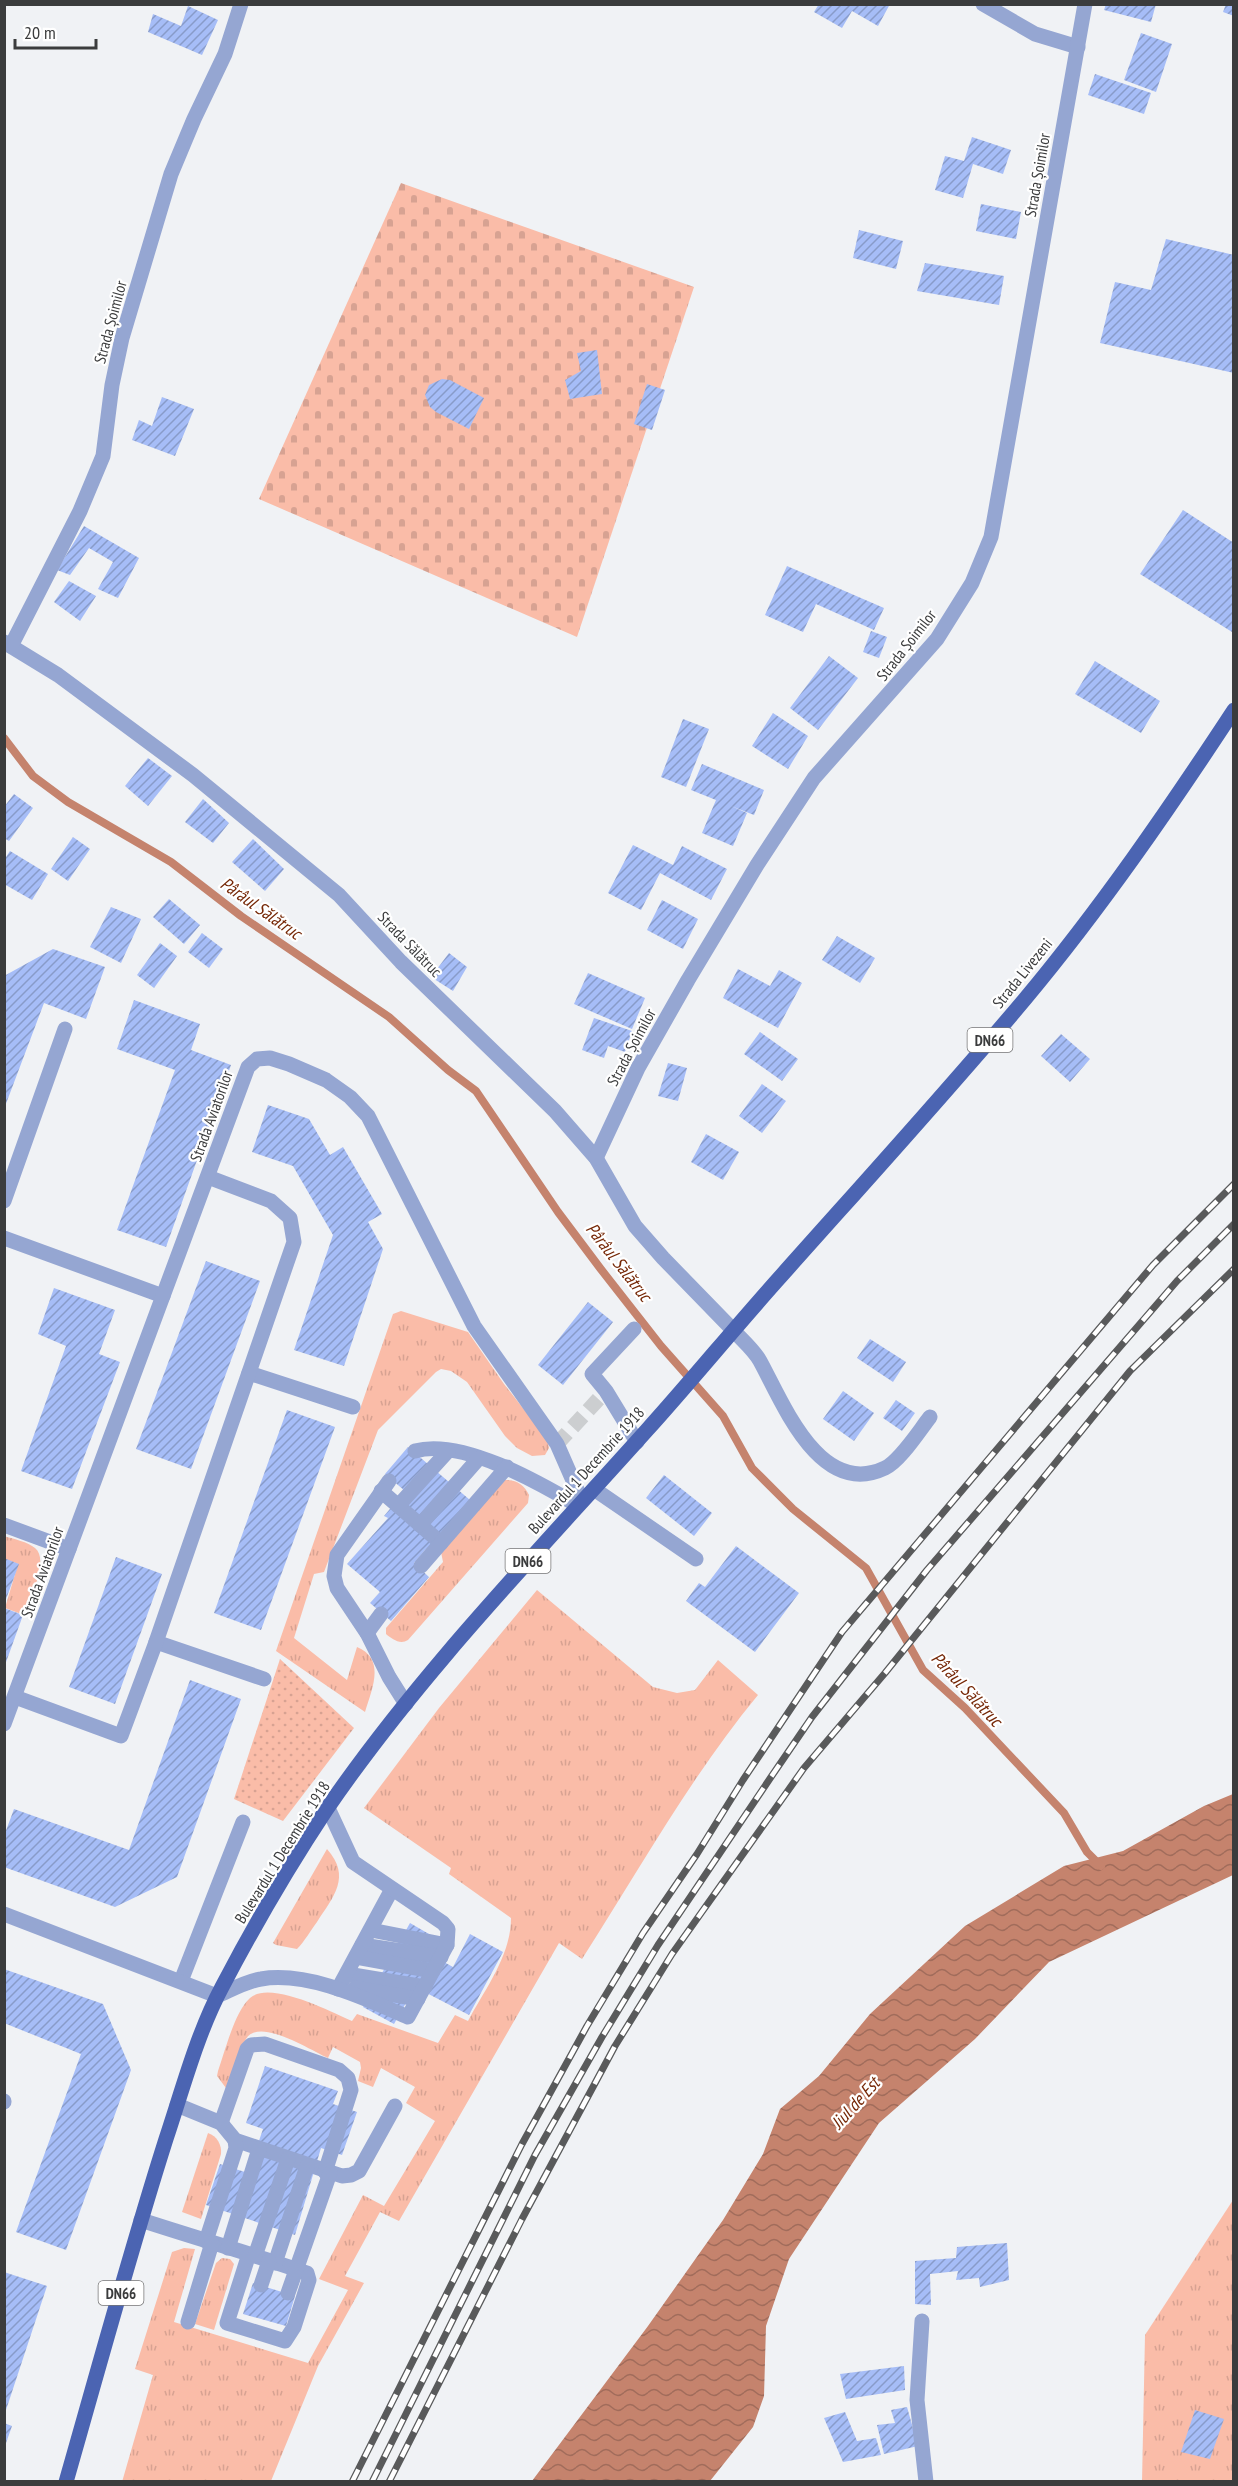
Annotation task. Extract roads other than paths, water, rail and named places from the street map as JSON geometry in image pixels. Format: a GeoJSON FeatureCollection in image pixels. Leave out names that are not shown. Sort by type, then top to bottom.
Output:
{"type":"FeatureCollection","features":[{"type":"Feature","properties":{"kind":"main road","name":"Strada Livezeni"},"geometry":{"type":"LineString","coordinates":[[719,1348],[1027,996],[1149,835],[1233,710]]}},
{"type":"Feature","properties":{"kind":"main road","name":"Bulevardul 1 Decembrie 1918"},"geometry":{"type":"LineString","coordinates":[[66,2481],[141,2220],[177,2106],[218,1996],[280,1881],[328,1808],[406,1704],[580,1503],[719,1348]]}},
{"type":"Feature","properties":{"kind":"street","name":"Strada Șoimilor"},"geometry":{"type":"LineString","coordinates":[[8,644],[81,511],[103,456],[111,385],[122,338],[171,174],[225,54],[241,4]]}},
{"type":"Feature","properties":{"kind":"street"},"geometry":{"type":"LineString","coordinates":[[983,4],[1035,34],[1077,47]]}},
{"type":"Feature","properties":{"kind":"street","name":"Strada Șoimilor"},"geometry":{"type":"LineString","coordinates":[[596,1158],[638,1068],[688,980],[814,778],[937,639],[972,583],[991,537],[1085,4]]}},
{"type":"Feature","properties":{"kind":"street","name":"Strada Sălătruc"},"geometry":{"type":"LineString","coordinates":[[8,644],[58,675],[193,775],[339,895],[400,962],[555,1111],[596,1158],[635,1226],[759,1359],[800,1435],[829,1465],[844,1471],[865,1474],[886,1468],[908,1446],[930,1417]]}},
{"type":"Feature","properties":{"kind":"street"},"geometry":{"type":"LineString","coordinates":[[4,1201],[65,1029]]}},
{"type":"Feature","properties":{"kind":"street","name":"Strada Aviatorilor"},"geometry":{"type":"LineString","coordinates":[[4,1724],[248,1067],[257,1059],[270,1058],[326,1080],[350,1097],[368,1116],[474,1326],[557,1444],[580,1503]]}},
{"type":"Feature","properties":{"kind":"street"},"geometry":{"type":"LineString","coordinates":[[15,1696],[121,1736],[156,1642],[294,1242],[290,1218],[271,1201],[208,1177]]}},
{"type":"Feature","properties":{"kind":"street"},"geometry":{"type":"LineString","coordinates":[[4,1238],[163,1296]]}},
{"type":"Feature","properties":{"kind":"street"},"geometry":{"type":"LineString","coordinates":[[634,1329],[592,1374],[606,1391],[637,1442]]}},
{"type":"Feature","properties":{"kind":"street"},"geometry":{"type":"LineString","coordinates":[[249,1373],[353,1407]]}},
{"type":"Feature","properties":{"kind":"street"},"geometry":{"type":"LineString","coordinates":[[415,1451],[431,1448],[479,1458],[507,1467],[580,1503]]}},
{"type":"Feature","properties":{"kind":"street"},"geometry":{"type":"LineString","coordinates":[[398,1506],[448,1451]]}},
{"type":"Feature","properties":{"kind":"street"},"geometry":{"type":"LineString","coordinates":[[420,1525],[479,1458]]}},
{"type":"Feature","properties":{"kind":"street"},"geometry":{"type":"LineString","coordinates":[[421,1566],[507,1467]]}},
{"type":"Feature","properties":{"kind":"street"},"geometry":{"type":"LineString","coordinates":[[406,1704],[389,1677],[367,1633],[337,1588],[333,1576],[337,1555],[385,1486],[398,1506],[441,1543]]}},
{"type":"Feature","properties":{"kind":"street"},"geometry":{"type":"LineString","coordinates":[[594,1489],[696,1559]]}},
{"type":"Feature","properties":{"kind":"street"},"geometry":{"type":"LineString","coordinates":[[4,1526],[69,1549]]}},
{"type":"Feature","properties":{"kind":"street"},"geometry":{"type":"LineString","coordinates":[[367,1633],[381,1614]]}},
{"type":"Feature","properties":{"kind":"street"},"geometry":{"type":"LineString","coordinates":[[156,1642],[264,1679]]}},
{"type":"Feature","properties":{"kind":"street"},"geometry":{"type":"LineString","coordinates":[[328,1808],[353,1862],[443,1923],[448,1929],[441,1958],[408,2017],[342,1983]]}},
{"type":"Feature","properties":{"kind":"street"},"geometry":{"type":"LineString","coordinates":[[181,1981],[243,1822]]}},
{"type":"Feature","properties":{"kind":"street"},"geometry":{"type":"LineString","coordinates":[[342,1983],[392,1889]]}},
{"type":"Feature","properties":{"kind":"street"},"geometry":{"type":"LineString","coordinates":[[4,1914],[218,1996],[260,1979],[342,1983],[421,1993]]}},
{"type":"Feature","properties":{"kind":"street"},"geometry":{"type":"LineString","coordinates":[[370,1930],[441,1958]]}},
{"type":"Feature","properties":{"kind":"street"},"geometry":{"type":"LineString","coordinates":[[359,1951],[441,1958]]}},
{"type":"Feature","properties":{"kind":"street"},"geometry":{"type":"LineString","coordinates":[[221,2123],[247,2049],[251,2045],[265,2044],[339,2070],[348,2078],[351,2090],[288,2293]]}},
{"type":"Feature","properties":{"kind":"street"},"geometry":{"type":"LineString","coordinates":[[177,2106],[221,2123],[235,2140],[327,2173],[351,2175],[358,2171],[395,2106]]}},
{"type":"Feature","properties":{"kind":"street"},"geometry":{"type":"LineString","coordinates":[[188,2322],[236,2148],[235,2140]]}},
{"type":"Feature","properties":{"kind":"street"},"geometry":{"type":"LineString","coordinates":[[228,2248],[259,2149]]}},
{"type":"Feature","properties":{"kind":"street"},"geometry":{"type":"LineString","coordinates":[[261,2285],[262,2259],[288,2159]]}},
{"type":"Feature","properties":{"kind":"street"},"geometry":{"type":"LineString","coordinates":[[141,2220],[209,2242],[228,2248],[262,2259],[296,2270],[307,2273],[309,2280],[294,2327],[285,2341],[276,2332],[250,2323],[227,2324],[262,2259],[307,2166]]}},
{"type":"Feature","properties":{"kind":"street"},"geometry":{"type":"LineString","coordinates":[[922,2321],[917,2400],[926,2481]]}},
{"type":"Feature","properties":{"kind":"water","name":"Jiul de Est"},"geometry":{"type":"Polygon","coordinates":[[[1233,1794],[1233,1875],[1049,1962],[975,2039],[879,2123],[789,2259],[766,2326],[764,2396],[753,2427],[710,2481],[532,2481],[648,2326],[723,2220],[763,2154],[780,2109],[819,2076],[870,2014],[965,1926],[1064,1866],[1123,1851],[1204,1806],[1233,1794]]]}},
{"type":"Feature","properties":{"kind":"waterway","name":"Pârâul Sălătruc"},"geometry":{"type":"LineString","coordinates":[[4,738],[33,776],[68,802],[171,862],[241,916],[389,1017],[448,1070],[476,1091],[558,1212],[600,1268],[661,1346],[723,1416],[752,1468],[793,1509],[866,1568],[923,1670],[965,1708],[1064,1813],[1087,1852],[1101,1866]]}},
{"type":"Feature","properties":{"kind":"tunnel"},"geometry":{"type":"LineString","coordinates":[[557,1444],[606,1391]]}},
{"type":"Feature","properties":{"kind":"railway"},"geometry":{"type":"LineString","coordinates":[[352,2482],[522,2144],[587,2026],[643,1933],[842,1632],[1153,1265],[1234,1184]]}},
{"type":"Feature","properties":{"kind":"railway"},"geometry":{"type":"LineString","coordinates":[[372,2482],[535,2155],[602,2037],[658,1945],[812,1717],[927,1570],[1177,1281],[1234,1224]]}},
{"type":"Feature","properties":{"kind":"railway"},"geometry":{"type":"LineString","coordinates":[[389,2482],[522,2219],[615,2046],[672,1954],[804,1768],[885,1673],[1130,1371],[1234,1269]]}}]}
